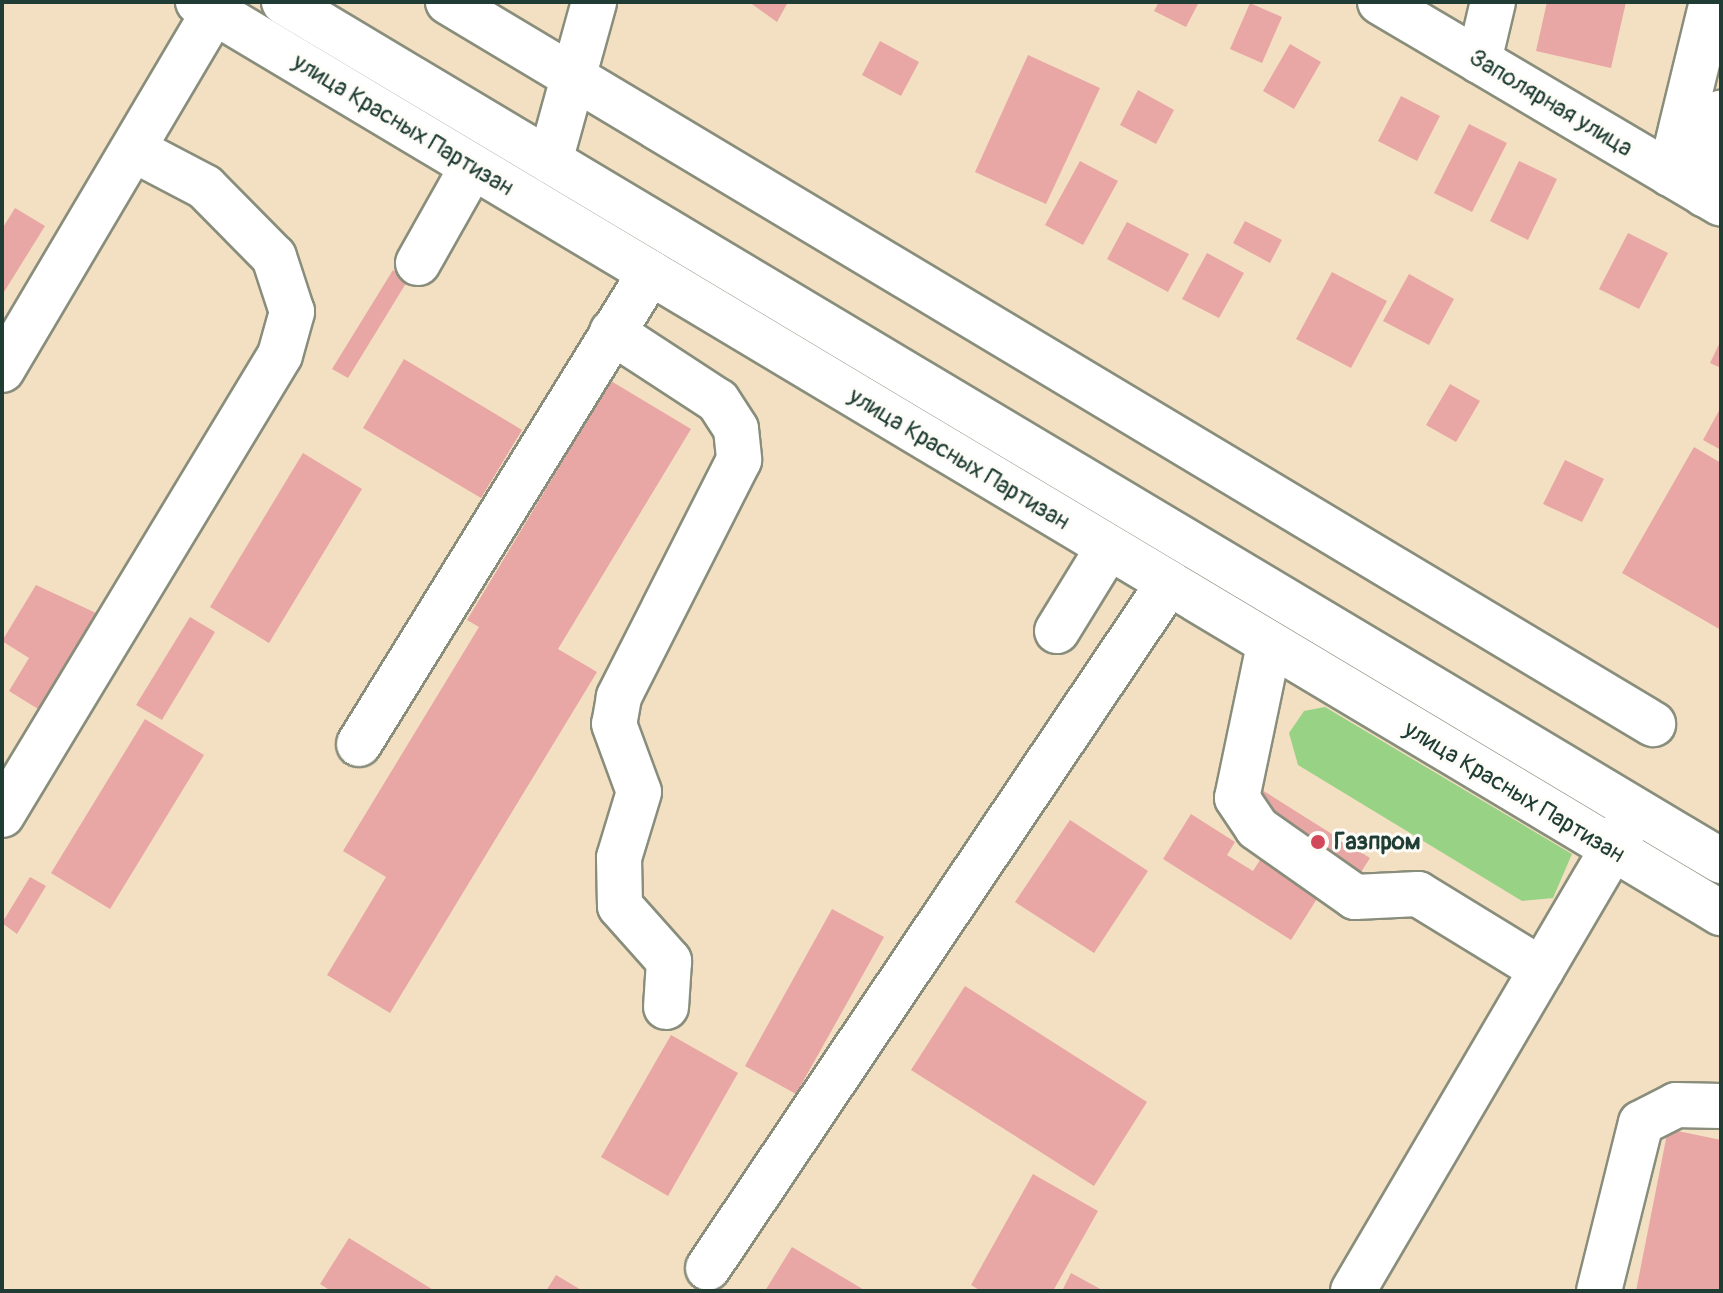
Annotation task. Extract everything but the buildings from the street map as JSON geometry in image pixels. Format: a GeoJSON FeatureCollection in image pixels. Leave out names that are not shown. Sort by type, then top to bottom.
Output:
{"type":"FeatureCollection","features":[{"type":"Feature","properties":{"kind":"main road","name":"улица Красных Партизан"},"geometry":{"type":"LineString","coordinates":[[284,2],[1634,812],[1721,861]]}},
{"type":"Feature","properties":{"kind":"main road"},"geometry":{"type":"LineString","coordinates":[[448,2],[1653,724]]}},
{"type":"Feature","properties":{"kind":"main road"},"geometry":{"type":"LineString","coordinates":[[550,161],[594,2]]}},
{"type":"Feature","properties":{"kind":"main road","name":"Заполярная улица"},"geometry":{"type":"LineString","coordinates":[[1380,2],[1699,191]]}},
{"type":"Feature","properties":{"kind":"main road"},"geometry":{"type":"LineString","coordinates":[[1479,61],[1493,2]]}},
{"type":"Feature","properties":{"kind":"main road"},"geometry":{"type":"LineString","coordinates":[[1699,191],[1712,2]]}},
{"type":"Feature","properties":{"kind":"main road","name":"улица Красных Партизан"},"geometry":{"type":"LineString","coordinates":[[206,7],[1721,913]]}},
{"type":"Feature","properties":{"kind":"main road"},"geometry":{"type":"LineString","coordinates":[[2,370],[136,151],[206,7]]}},
{"type":"Feature","properties":{"kind":"main road"},"geometry":{"type":"LineString","coordinates":[[1699,191],[1721,113]]}},
{"type":"Feature","properties":{"kind":"main road"},"geometry":{"type":"LineString","coordinates":[[2,815],[280,355],[292,312],[274,257],[205,187],[136,151]]}},
{"type":"Feature","properties":{"kind":"main road"},"geometry":{"type":"LineString","coordinates":[[418,263],[472,167]]}},
{"type":"Feature","properties":{"kind":"main road"},"geometry":{"type":"LineString","coordinates":[[359,744],[650,273]]}},
{"type":"Feature","properties":{"kind":"main road"},"geometry":{"type":"LineString","coordinates":[[612,332],[718,401],[736,429],[739,460],[619,697],[614,724],[639,792],[619,858],[620,906],[650,931],[669,961],[666,1007]]}},
{"type":"Feature","properties":{"kind":"main road"},"geometry":{"type":"LineString","coordinates":[[1057,631],[1108,548]]}},
{"type":"Feature","properties":{"kind":"main road"},"geometry":{"type":"LineString","coordinates":[[708,1268],[1168,584]]}},
{"type":"Feature","properties":{"kind":"main road"},"geometry":{"type":"LineString","coordinates":[[1269,645],[1237,798],[1257,828],[1355,897],[1418,894],[1542,970]]}},
{"type":"Feature","properties":{"kind":"main road"},"geometry":{"type":"LineString","coordinates":[[1353,1291],[1634,812]]}},
{"type":"Feature","properties":{"kind":"main road"},"geometry":{"type":"LineString","coordinates":[[1599,1291],[1641,1123],[1676,1105],[1721,1106]]}},
{"type":"Feature","properties":{"kind":"green space"},"geometry":{"type":"Polygon","coordinates":[[[1325,707],[1572,854],[1553,898],[1522,901],[1298,765],[1289,733],[1304,711],[1325,707]]]}},
{"type":"Feature","properties":{"kind":"place","name":"Газпром"},"geometry":{"type":"Point","coordinates":[1318,842]}}]}
